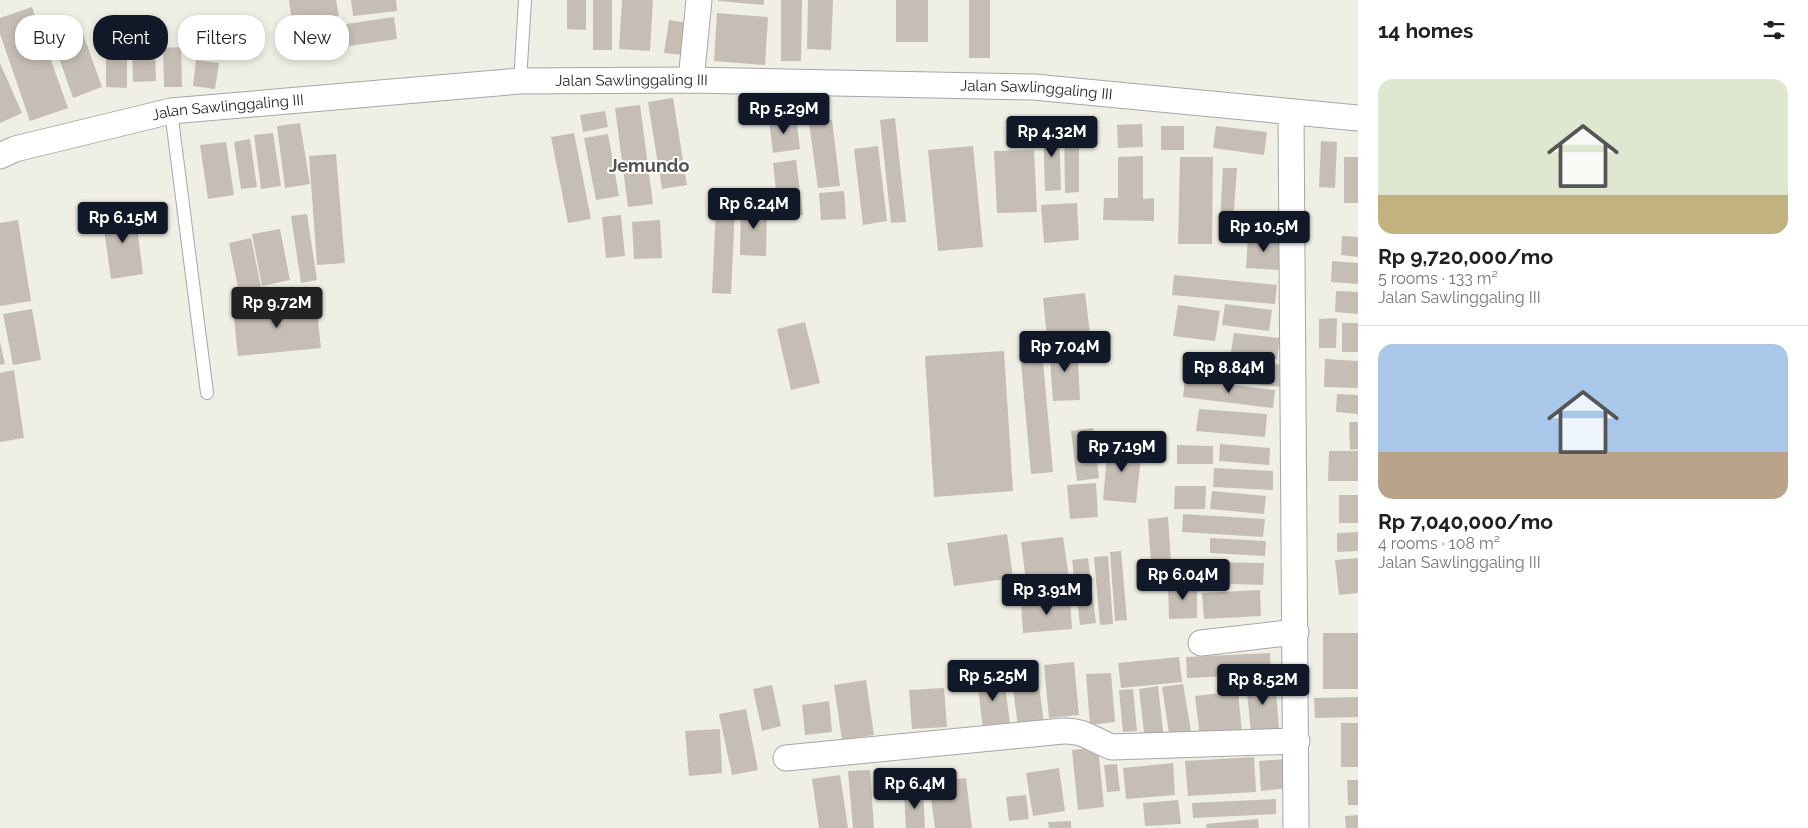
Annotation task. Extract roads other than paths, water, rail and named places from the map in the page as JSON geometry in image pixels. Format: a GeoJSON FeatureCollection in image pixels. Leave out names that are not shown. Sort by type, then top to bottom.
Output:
{"type":"FeatureCollection","features":[{"type":"Feature","properties":{"kind":"street"},"geometry":{"type":"LineString","coordinates":[[691,80],[699,0]]}},
{"type":"Feature","properties":{"kind":"street","name":"Jalan Sawlinggaling III"},"geometry":{"type":"LineString","coordinates":[[0,156],[15,149],[171,111],[520,81],[691,80],[1034,87],[1358,118]]}},
{"type":"Feature","properties":{"kind":"street"},"geometry":{"type":"LineString","coordinates":[[1292,112],[1296,828]]}},
{"type":"Feature","properties":{"kind":"street"},"geometry":{"type":"LineString","coordinates":[[1201,643],[1296,632]]}},
{"type":"Feature","properties":{"kind":"street"},"geometry":{"type":"LineString","coordinates":[[786,758],[1062,730],[1075,730],[1084,733],[1112,747],[1296,741]]}},
{"type":"Feature","properties":{"kind":"lane"},"geometry":{"type":"LineString","coordinates":[[520,81],[525,0]]}},
{"type":"Feature","properties":{"kind":"lane"},"geometry":{"type":"LineString","coordinates":[[171,111],[207,393]]}},
{"type":"Feature","properties":{"kind":"district","name":"Jemundo"},"geometry":{"type":"Point","coordinates":[649,166]}}]}
